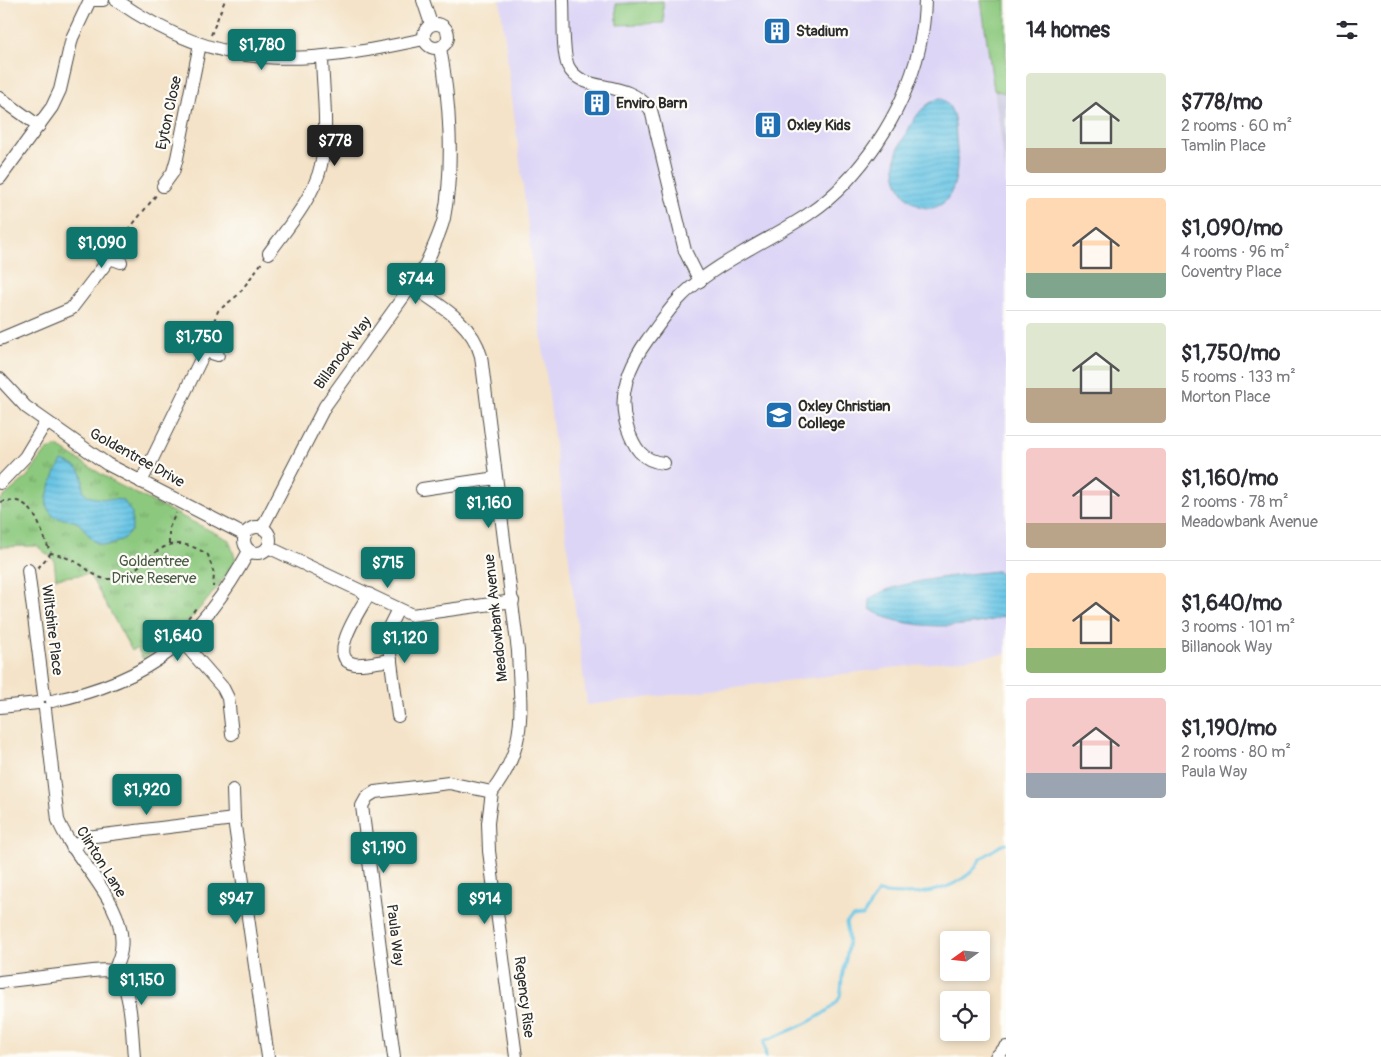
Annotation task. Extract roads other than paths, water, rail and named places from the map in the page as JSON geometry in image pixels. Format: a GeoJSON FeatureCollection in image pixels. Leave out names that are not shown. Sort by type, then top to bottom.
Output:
{"type":"FeatureCollection","features":[{"type":"Feature","properties":{"kind":"street"},"geometry":{"type":"LineString","coordinates":[[0,178],[39,126],[60,90],[72,38],[90,0],[103,0]]}},
{"type":"Feature","properties":{"kind":"street"},"geometry":{"type":"LineString","coordinates":[[116,0],[147,20],[203,45],[249,56],[295,59],[322,58],[366,52],[424,39]]}},
{"type":"Feature","properties":{"kind":"street"},"geometry":{"type":"LineString","coordinates":[[423,0],[432,24]]}},
{"type":"Feature","properties":{"kind":"street"},"geometry":{"type":"LineString","coordinates":[[563,0],[566,56],[574,74],[579,80],[590,84],[626,91],[639,97],[651,110],[685,251],[700,282]]}},
{"type":"Feature","properties":{"kind":"street"},"geometry":{"type":"LineString","coordinates":[[664,463],[652,462],[640,455],[632,441],[626,423],[624,385],[638,352],[678,299],[742,253],[809,215],[828,201],[846,182],[874,146],[898,107],[909,83],[920,49],[925,25],[925,0]]}},
{"type":"Feature","properties":{"kind":"street"},"geometry":{"type":"LineString","coordinates":[[432,24],[442,25],[448,34],[446,43],[440,48],[430,47],[424,39],[424,31],[432,24]]}},
{"type":"Feature","properties":{"kind":"street","name":"Eyton Close"},"geometry":{"type":"LineString","coordinates":[[163,186],[173,172],[177,158],[203,45]]}},
{"type":"Feature","properties":{"kind":"street","name":"Billanook Way"},"geometry":{"type":"LineString","coordinates":[[262,528],[325,406],[412,286],[424,268],[435,243],[443,219],[448,191],[448,119],[444,69],[440,48]]}},
{"type":"Feature","properties":{"kind":"street"},"geometry":{"type":"LineString","coordinates":[[269,253],[303,207],[321,166],[324,128],[322,58]]}},
{"type":"Feature","properties":{"kind":"street"},"geometry":{"type":"LineString","coordinates":[[0,98],[39,126]]}},
{"type":"Feature","properties":{"kind":"street"},"geometry":{"type":"LineString","coordinates":[[0,339],[71,309],[109,255]]}},
{"type":"Feature","properties":{"kind":"street","name":"Meadowbank Avenue"},"geometry":{"type":"LineString","coordinates":[[412,286],[459,319],[478,343],[482,356],[513,601],[518,651],[520,733],[514,757],[492,792]]}},
{"type":"Feature","properties":{"kind":"street"},"geometry":{"type":"LineString","coordinates":[[141,482],[206,349]]}},
{"type":"Feature","properties":{"kind":"street","name":"Goldentree Drive"},"geometry":{"type":"LineString","coordinates":[[0,379],[26,407],[107,464],[245,535]]}},
{"type":"Feature","properties":{"kind":"street"},"geometry":{"type":"LineString","coordinates":[[0,482],[25,457],[46,422]]}},
{"type":"Feature","properties":{"kind":"street"},"geometry":{"type":"LineString","coordinates":[[422,489],[496,478]]}},
{"type":"Feature","properties":{"kind":"street"},"geometry":{"type":"LineString","coordinates":[[254,527],[262,528],[269,536],[268,547],[258,554],[249,551],[244,542],[245,535],[254,527]]}},
{"type":"Feature","properties":{"kind":"street"},"geometry":{"type":"LineString","coordinates":[[268,547],[412,614],[426,614],[513,601]]}},
{"type":"Feature","properties":{"kind":"street"},"geometry":{"type":"LineString","coordinates":[[0,707],[45,702],[100,690],[142,672],[182,642],[231,585],[249,551]]}},
{"type":"Feature","properties":{"kind":"street","name":"Wiltshire Place"},"geometry":{"type":"LineString","coordinates":[[33,570],[45,702]]}},
{"type":"Feature","properties":{"kind":"street"},"geometry":{"type":"LineString","coordinates":[[369,594],[345,640],[342,650],[344,657],[349,662],[357,664],[391,660]]}},
{"type":"Feature","properties":{"kind":"street"},"geometry":{"type":"LineString","coordinates":[[398,609],[387,631],[398,716]]}},
{"type":"Feature","properties":{"kind":"street"},"geometry":{"type":"LineString","coordinates":[[182,642],[223,688],[228,698],[232,734]]}},
{"type":"Feature","properties":{"kind":"street","name":"Clinton Lane"},"geometry":{"type":"LineString","coordinates":[[45,702],[58,820],[72,847],[93,874],[114,912],[120,932],[121,950],[114,972]]}},
{"type":"Feature","properties":{"kind":"street","name":"Paula Way"},"geometry":{"type":"LineString","coordinates":[[394,1057],[362,806],[367,797],[375,792],[449,783],[492,792]]}},
{"type":"Feature","properties":{"kind":"street"},"geometry":{"type":"LineString","coordinates":[[233,790],[234,819],[268,1057]]}},
{"type":"Feature","properties":{"kind":"street","name":"Regency Rise"},"geometry":{"type":"LineString","coordinates":[[492,792],[488,823],[489,850],[516,1057]]}},
{"type":"Feature","properties":{"kind":"street"},"geometry":{"type":"LineString","coordinates":[[72,847],[87,837],[234,819]]}},
{"type":"Feature","properties":{"kind":"street"},"geometry":{"type":"LineString","coordinates":[[0,982],[93,971],[114,972],[125,987],[134,1057]]}},
{"type":"Feature","properties":{"kind":"street"},"geometry":{"type":"LineString","coordinates":[[996,1057],[1006,1048]]}},
{"type":"Feature","properties":{"kind":"water"},"geometry":{"type":"Polygon","coordinates":[[[940,98],[949,106],[954,120],[956,175],[949,197],[936,207],[922,207],[908,198],[898,184],[895,165],[901,143],[916,116],[932,101],[940,98]]]}},
{"type":"Feature","properties":{"kind":"water"},"geometry":{"type":"Polygon","coordinates":[[[62,461],[79,469],[83,478],[84,491],[87,495],[99,499],[123,500],[132,513],[132,530],[118,542],[101,545],[91,538],[77,522],[54,517],[47,507],[49,490],[62,461]]]}},
{"type":"Feature","properties":{"kind":"water"},"geometry":{"type":"Polygon","coordinates":[[[997,571],[1006,579],[1006,615],[992,620],[957,625],[918,625],[883,616],[870,609],[869,600],[879,593],[893,588],[910,583],[997,571]]]}},
{"type":"Feature","properties":{"kind":"waterway"},"geometry":{"type":"LineString","coordinates":[[766,1057],[764,1041],[818,1017],[836,1003],[841,993],[842,976],[848,948],[846,923],[852,917],[863,916],[878,892],[903,894],[930,892],[943,888],[966,876],[976,867],[980,860],[1006,843]]}},
{"type":"Feature","properties":{"kind":"place","name":"Stadium"},"geometry":{"type":"Point","coordinates":[777,31]}},
{"type":"Feature","properties":{"kind":"place","name":"Enviro Barn"},"geometry":{"type":"Point","coordinates":[597,103]}},
{"type":"Feature","properties":{"kind":"place","name":"Oxley Kids"},"geometry":{"type":"Point","coordinates":[768,125]}},
{"type":"Feature","properties":{"kind":"place","name":"Oxley Christian College"},"geometry":{"type":"Point","coordinates":[779,415]}},
{"type":"Feature","properties":{"kind":"park label","name":"Goldentree Drive Reserve"},"geometry":{"type":"Point","coordinates":[154,570]}}]}
